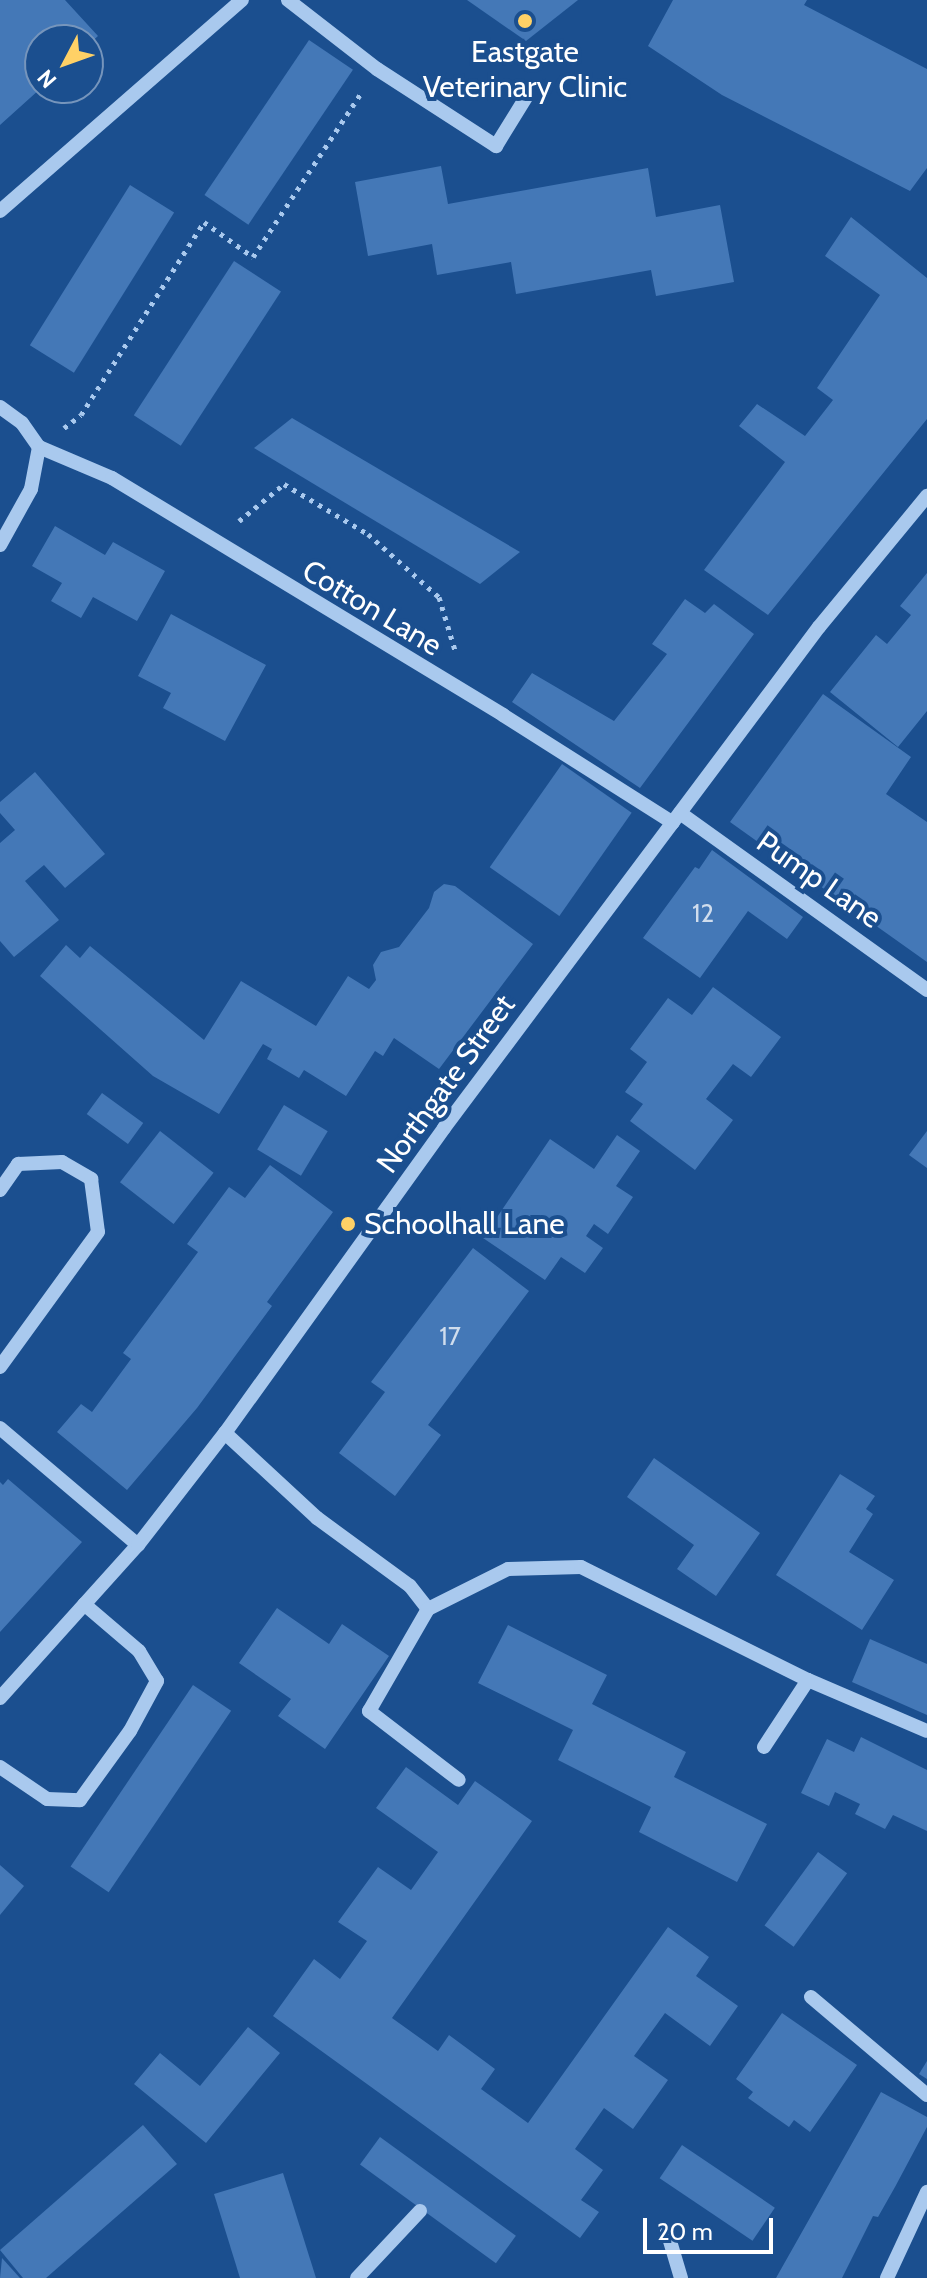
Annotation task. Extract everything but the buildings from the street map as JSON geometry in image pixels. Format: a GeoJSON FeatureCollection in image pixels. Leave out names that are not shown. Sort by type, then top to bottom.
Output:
{"type":"FeatureCollection","features":[{"type":"Feature","properties":{"kind":"street"},"geometry":{"type":"LineString","coordinates":[[0,211],[242,0]]}},
{"type":"Feature","properties":{"kind":"street"},"geometry":{"type":"LineString","coordinates":[[288,0],[377,69],[496,146],[528,94]]}},
{"type":"Feature","properties":{"kind":"street","name":"Cotton Lane"},"geometry":{"type":"LineString","coordinates":[[0,407],[22,423],[39,447],[112,478],[469,697],[676,818]]}},
{"type":"Feature","properties":{"kind":"street"},"geometry":{"type":"LineString","coordinates":[[0,545],[31,489],[39,447]]}},
{"type":"Feature","properties":{"kind":"street","name":"Northgate Street"},"geometry":{"type":"LineString","coordinates":[[0,1698],[138,1545],[225,1433],[444,1128],[819,627],[927,496]]}},
{"type":"Feature","properties":{"kind":"street","name":"Pump Lane"},"geometry":{"type":"LineString","coordinates":[[676,818],[927,990]]}},
{"type":"Feature","properties":{"kind":"street"},"geometry":{"type":"LineString","coordinates":[[0,1190],[18,1164],[62,1162],[91,1179],[98,1232],[0,1367]]}},
{"type":"Feature","properties":{"kind":"street"},"geometry":{"type":"LineString","coordinates":[[0,1428],[138,1545]]}},
{"type":"Feature","properties":{"kind":"street"},"geometry":{"type":"LineString","coordinates":[[225,1433],[317,1518],[410,1586],[428,1609]]}},
{"type":"Feature","properties":{"kind":"street"},"geometry":{"type":"LineString","coordinates":[[459,1780],[369,1711],[428,1609],[508,1569],[581,1567],[808,1680],[927,1731]]}},
{"type":"Feature","properties":{"kind":"street"},"geometry":{"type":"LineString","coordinates":[[0,1767],[47,1799],[80,1800],[130,1731],[157,1681],[139,1651],[84,1604]]}},
{"type":"Feature","properties":{"kind":"street"},"geometry":{"type":"LineString","coordinates":[[764,1747],[808,1680]]}},
{"type":"Feature","properties":{"kind":"street"},"geometry":{"type":"LineString","coordinates":[[811,1997],[927,2095]]}},
{"type":"Feature","properties":{"kind":"street"},"geometry":{"type":"LineString","coordinates":[[887,2278],[927,2192]]}},
{"type":"Feature","properties":{"kind":"street"},"geometry":{"type":"LineString","coordinates":[[357,2278],[420,2211]]}},
{"type":"Feature","properties":{"kind":"street"},"geometry":{"type":"LineString","coordinates":[[667,2231],[681,2278]]}},
{"type":"Feature","properties":{"kind":"path"},"geometry":{"type":"LineString","coordinates":[[81,415],[204,222],[253,257],[377,69]]}},
{"type":"Feature","properties":{"kind":"path"},"geometry":{"type":"LineString","coordinates":[[213,541],[284,484],[368,534],[439,597],[469,697]]}},
{"type":"Feature","properties":{"kind":"place","name":"Eastgate Veterinary Clinic"},"geometry":{"type":"Point","coordinates":[525,21]}},
{"type":"Feature","properties":{"kind":"place","name":"Schoolhall Lane"},"geometry":{"type":"Point","coordinates":[348,1224]}}]}
